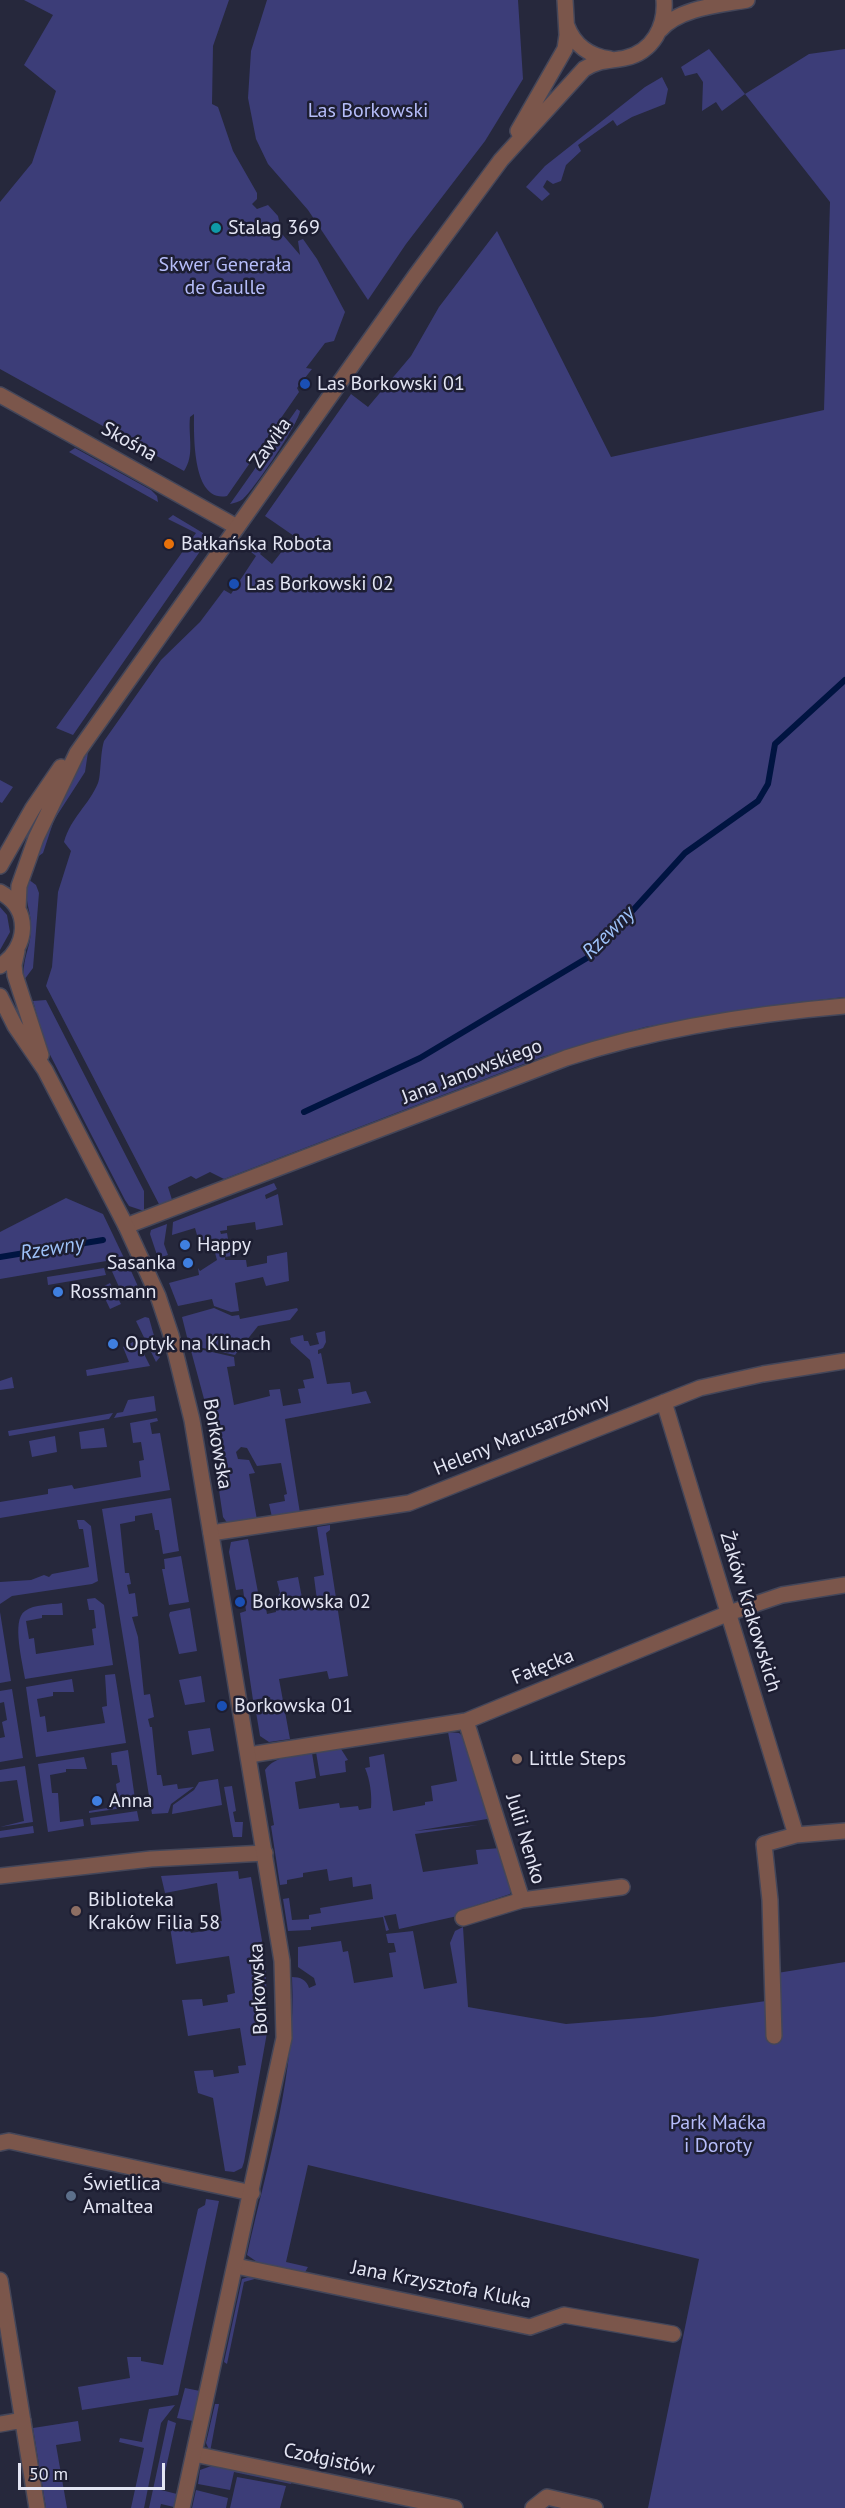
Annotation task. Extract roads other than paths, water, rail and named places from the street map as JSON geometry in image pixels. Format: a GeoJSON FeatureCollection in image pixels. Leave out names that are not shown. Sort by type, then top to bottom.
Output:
{"type":"FeatureCollection","features":[{"type":"Feature","properties":{"kind":"street","name":"Zawiła"},"geometry":{"type":"LineString","coordinates":[[501,160],[563,54],[567,35],[565,0]]}},
{"type":"Feature","properties":{"kind":"street"},"geometry":{"type":"LineString","coordinates":[[660,30],[665,11],[664,0]]}},
{"type":"Feature","properties":{"kind":"street","name":"Zawiła"},"geometry":{"type":"LineString","coordinates":[[17,951],[23,930],[18,909],[19,886],[36,838],[77,753],[347,369],[501,160],[584,69],[594,63],[638,54],[649,46],[670,20],[684,14],[747,0]]}},
{"type":"Feature","properties":{"kind":"street"},"geometry":{"type":"LineString","coordinates":[[565,20],[577,43],[599,57],[612,59]]}},
{"type":"Feature","properties":{"kind":"street","name":"Skośna"},"geometry":{"type":"LineString","coordinates":[[0,395],[237,526]]}},
{"type":"Feature","properties":{"kind":"street","name":"Zawiła"},"geometry":{"type":"LineString","coordinates":[[0,866],[33,808],[61,768],[77,753]]}},
{"type":"Feature","properties":{"kind":"street"},"geometry":{"type":"LineString","coordinates":[[0,892],[18,909]]}},
{"type":"Feature","properties":{"kind":"street"},"geometry":{"type":"LineString","coordinates":[[0,966],[17,951]]}},
{"type":"Feature","properties":{"kind":"street","name":"Borkowska"},"geometry":{"type":"LineString","coordinates":[[17,951],[14,965],[17,981],[45,1070]]}},
{"type":"Feature","properties":{"kind":"street","name":"Borkowska"},"geometry":{"type":"LineString","coordinates":[[0,996],[15,1026],[45,1070],[126,1226],[158,1296],[171,1335],[192,1420],[282,1961],[284,2038],[182,2508]]}},
{"type":"Feature","properties":{"kind":"street","name":"Jana Janowskiego"},"geometry":{"type":"LineString","coordinates":[[126,1226],[566,1058],[623,1040],[793,1010],[845,1006]]}},
{"type":"Feature","properties":{"kind":"street","name":"Heleny Marusarzówny"},"geometry":{"type":"LineString","coordinates":[[211,1533],[409,1503],[664,1402],[731,1380],[845,1361]]}},
{"type":"Feature","properties":{"kind":"street","name":"Żaków Krakowskich"},"geometry":{"type":"LineString","coordinates":[[664,1402],[796,1835]]}},
{"type":"Feature","properties":{"kind":"street","name":"Fałęcka"},"geometry":{"type":"LineString","coordinates":[[249,1755],[466,1721],[729,1613],[782,1595],[845,1585]]}},
{"type":"Feature","properties":{"kind":"street","name":"Julii Nenko"},"geometry":{"type":"LineString","coordinates":[[466,1721],[522,1900]]}},
{"type":"Feature","properties":{"kind":"street"},"geometry":{"type":"LineString","coordinates":[[774,2036],[770,1900],[764,1844],[796,1835],[845,1831]]}},
{"type":"Feature","properties":{"kind":"street"},"geometry":{"type":"LineString","coordinates":[[0,1876],[151,1859],[265,1852]]}},
{"type":"Feature","properties":{"kind":"street","name":"Julii Nenko"},"geometry":{"type":"LineString","coordinates":[[463,1918],[522,1900],[622,1887]]}},
{"type":"Feature","properties":{"kind":"street"},"geometry":{"type":"LineString","coordinates":[[0,2143],[9,2141],[252,2193]]}},
{"type":"Feature","properties":{"kind":"street","name":"Jana Krzysztofa Kluka"},"geometry":{"type":"LineString","coordinates":[[236,2266],[530,2327],[564,2314],[673,2334]]}},
{"type":"Feature","properties":{"kind":"street"},"geometry":{"type":"LineString","coordinates":[[0,2280],[37,2508]]}},
{"type":"Feature","properties":{"kind":"street"},"geometry":{"type":"LineString","coordinates":[[0,2424],[22,2420]]}},
{"type":"Feature","properties":{"kind":"street","name":"Czołgistów"},"geometry":{"type":"LineString","coordinates":[[194,2454],[455,2508]]}},
{"type":"Feature","properties":{"kind":"street"},"geometry":{"type":"LineString","coordinates":[[533,2508],[547,2498],[595,2508]]}},
{"type":"Feature","properties":{"kind":"waterway","name":"Rzewny"},"geometry":{"type":"LineString","coordinates":[[304,1112],[420,1058],[587,958],[685,853],[758,801],[768,784],[775,744],[845,680]]}},
{"type":"Feature","properties":{"kind":"waterway","name":"Rzewny"},"geometry":{"type":"LineString","coordinates":[[0,1257],[103,1240]]}},
{"type":"Feature","properties":{"kind":"place","name":"Stalag 369"},"geometry":{"type":"Point","coordinates":[216,228]}},
{"type":"Feature","properties":{"kind":"place","name":"Las Borkowski 01"},"geometry":{"type":"Point","coordinates":[305,384]}},
{"type":"Feature","properties":{"kind":"place","name":"Bałkańska Robota"},"geometry":{"type":"Point","coordinates":[169,544]}},
{"type":"Feature","properties":{"kind":"place","name":"Las Borkowski 02"},"geometry":{"type":"Point","coordinates":[234,584]}},
{"type":"Feature","properties":{"kind":"place","name":"Happy"},"geometry":{"type":"Point","coordinates":[185,1245]}},
{"type":"Feature","properties":{"kind":"place","name":"Sasanka"},"geometry":{"type":"Point","coordinates":[188,1263]}},
{"type":"Feature","properties":{"kind":"place","name":"Rossmann"},"geometry":{"type":"Point","coordinates":[58,1292]}},
{"type":"Feature","properties":{"kind":"place","name":"Optyk na Klinach"},"geometry":{"type":"Point","coordinates":[113,1344]}},
{"type":"Feature","properties":{"kind":"place","name":"Borkowska 02"},"geometry":{"type":"Point","coordinates":[240,1602]}},
{"type":"Feature","properties":{"kind":"place","name":"Borkowska 01"},"geometry":{"type":"Point","coordinates":[222,1706]}},
{"type":"Feature","properties":{"kind":"place","name":"Little Steps"},"geometry":{"type":"Point","coordinates":[517,1759]}},
{"type":"Feature","properties":{"kind":"place","name":"Anna"},"geometry":{"type":"Point","coordinates":[97,1801]}},
{"type":"Feature","properties":{"kind":"place","name":"Biblioteka Kraków Filia 58"},"geometry":{"type":"Point","coordinates":[76,1911]}},
{"type":"Feature","properties":{"kind":"place","name":"Świetlica Amaltea"},"geometry":{"type":"Point","coordinates":[71,2196]}},
{"type":"Feature","properties":{"kind":"park label","name":"Las Borkowski"},"geometry":{"type":"Point","coordinates":[368,111]}},
{"type":"Feature","properties":{"kind":"park label","name":"Skwer Generała de Gaulle"},"geometry":{"type":"Point","coordinates":[225,276]}},
{"type":"Feature","properties":{"kind":"park label","name":"Park Maćka i Doroty"},"geometry":{"type":"Point","coordinates":[718,2134]}}]}
